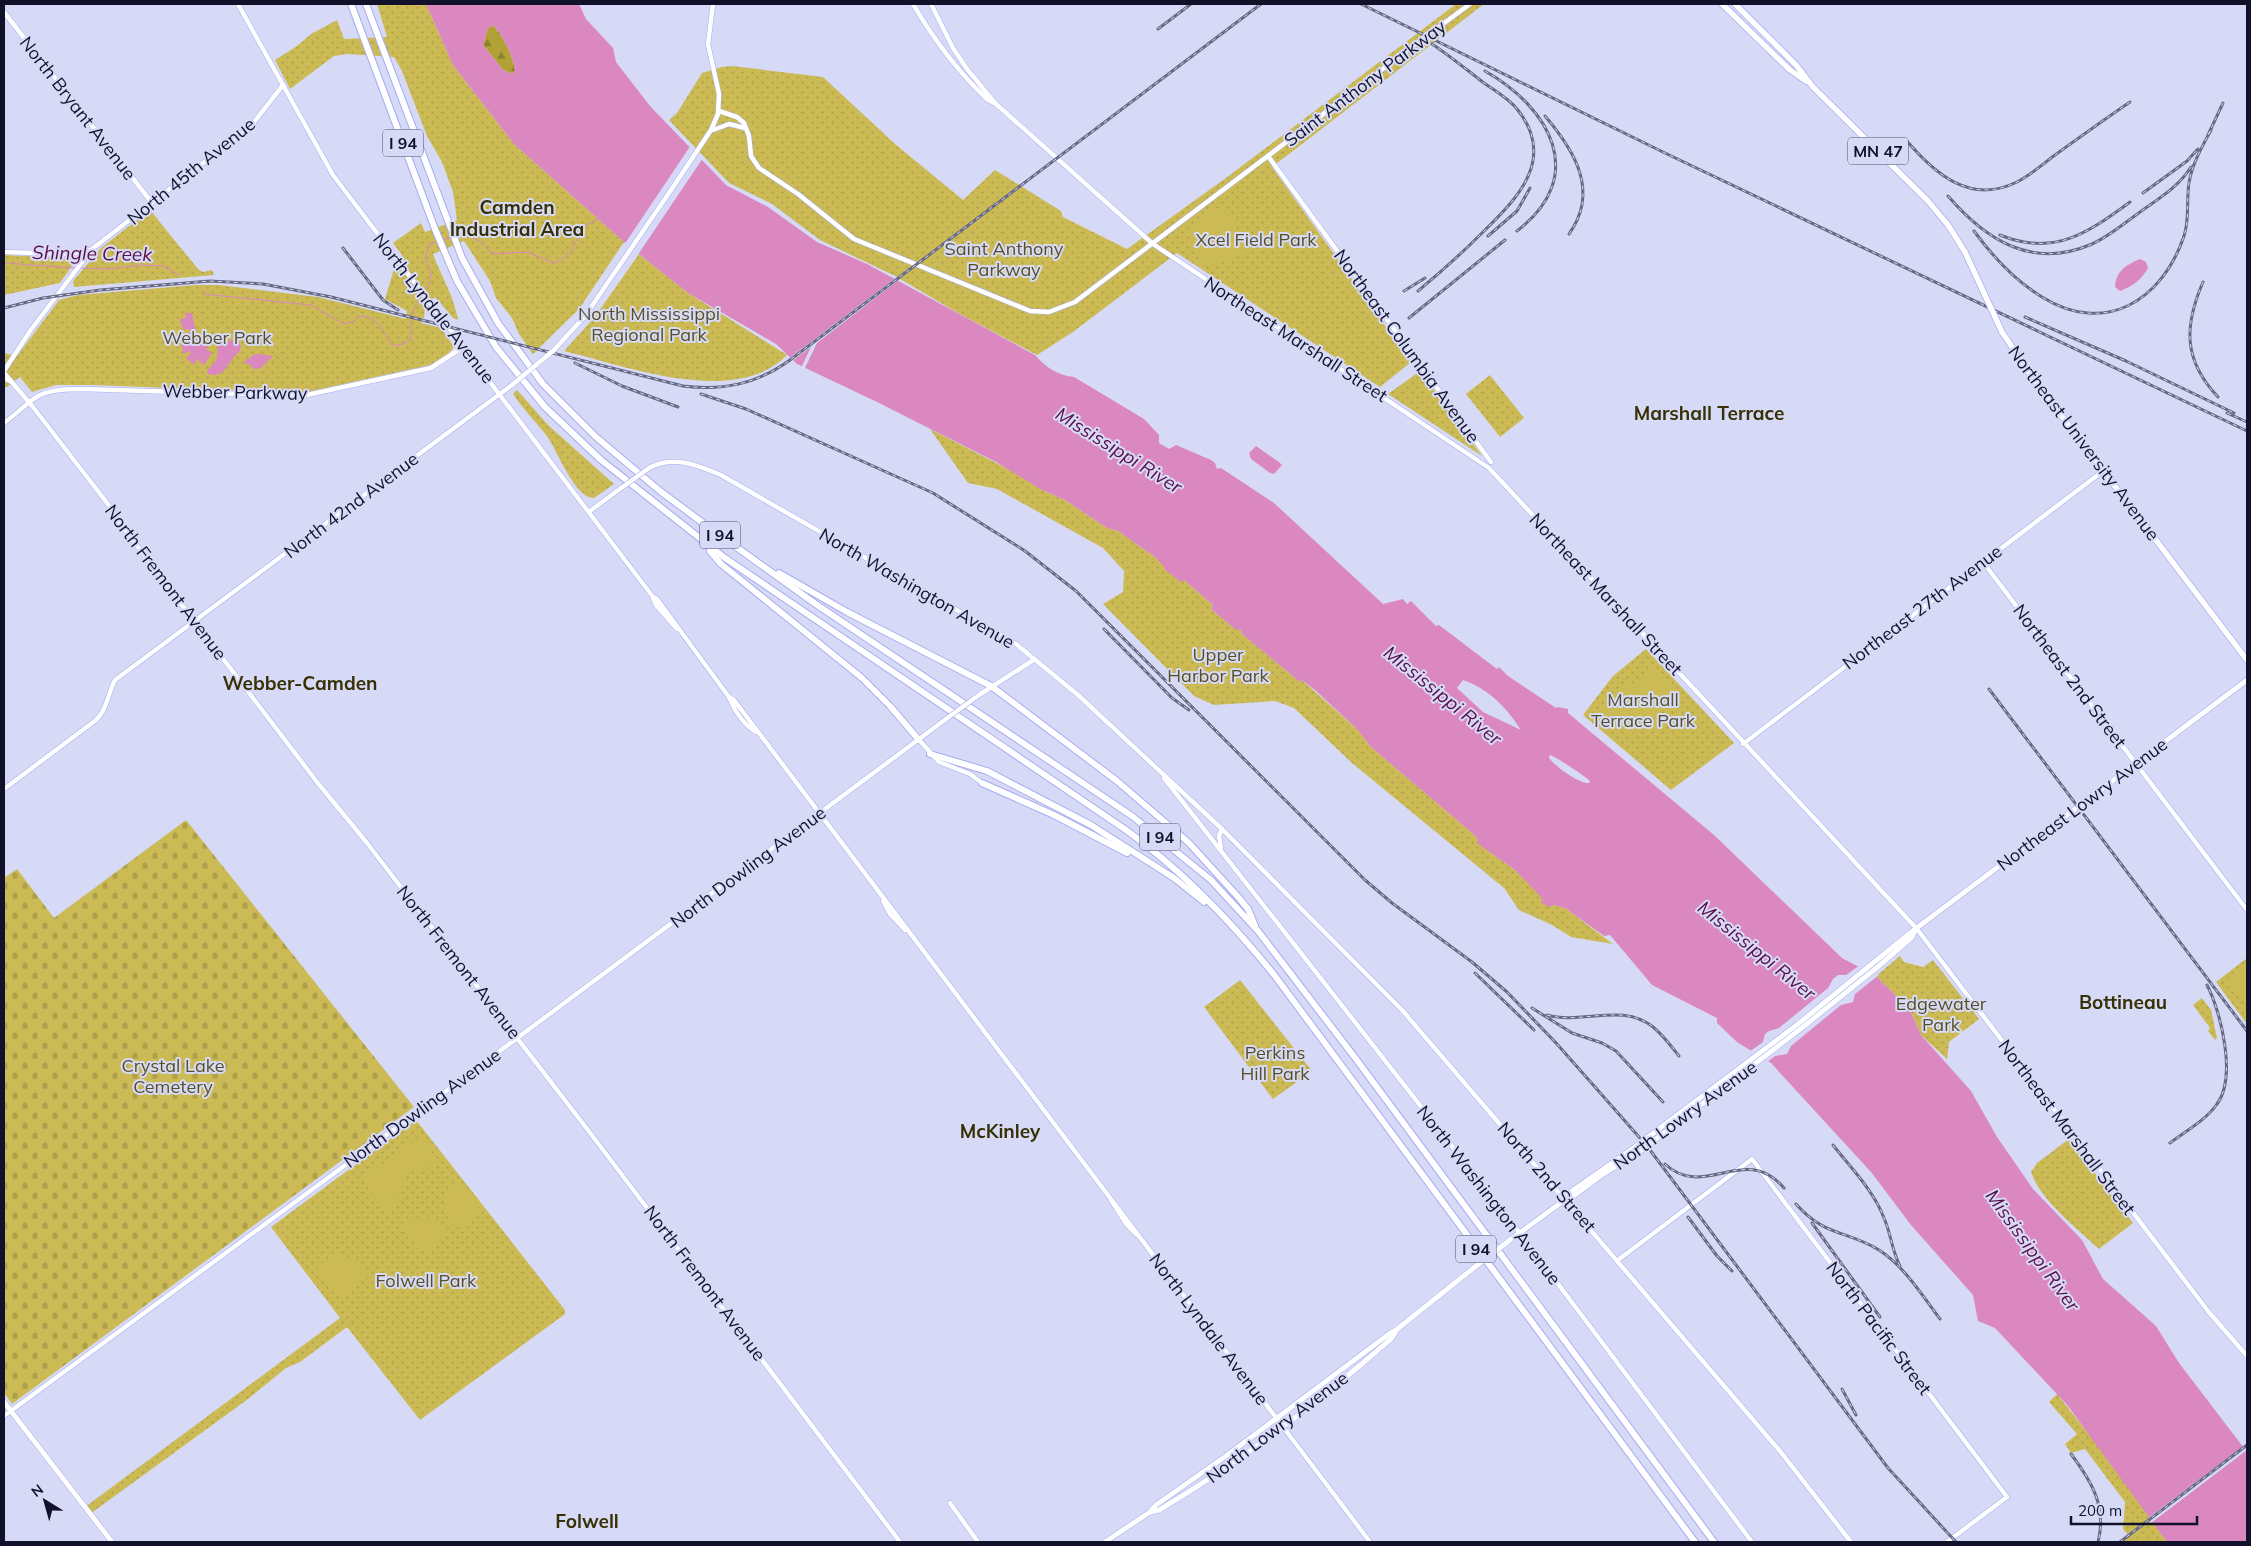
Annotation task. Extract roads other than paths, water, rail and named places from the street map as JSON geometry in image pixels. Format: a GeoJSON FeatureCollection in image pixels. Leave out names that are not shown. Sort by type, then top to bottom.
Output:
{"type":"FeatureCollection","features":[{"type":"Feature","properties":{"kind":"highway","name":"I 94"},"geometry":{"type":"LineString","coordinates":[[351,4],[443,250],[457,281],[486,332],[518,377],[545,407],[593,454],[701,541],[836,636],[1142,842],[1195,887],[1258,955],[1696,1542]]}},
{"type":"Feature","properties":{"kind":"highway","name":"I 94"},"geometry":{"type":"LineString","coordinates":[[366,4],[456,245],[498,323],[530,368],[556,398],[620,458],[660,491],[728,541],[816,605],[1132,816],[1204,874],[1258,932],[1356,1059],[1716,1542]]}},
{"type":"Feature","properties":{"kind":"highway"},"geometry":{"type":"LineString","coordinates":[[701,541],[721,564],[868,683],[918,740]]}},
{"type":"Feature","properties":{"kind":"highway"},"geometry":{"type":"LineString","coordinates":[[728,541],[817,596],[991,686],[1117,781],[1189,843],[1248,909],[1258,932]]}},
{"type":"Feature","properties":{"kind":"highway"},"geometry":{"type":"LineString","coordinates":[[930,754],[987,771],[1091,825],[1191,890],[1258,955]]}},
{"type":"Feature","properties":{"kind":"highway"},"geometry":{"type":"LineString","coordinates":[[982,783],[1054,815],[1133,856],[1142,858]]}},
{"type":"Feature","properties":{"kind":"main road","name":"Northeast University Avenue"},"geometry":{"type":"LineString","coordinates":[[1722,4],[1790,70],[1813,87]]}},
{"type":"Feature","properties":{"kind":"main road","name":"Northeast University Avenue"},"geometry":{"type":"LineString","coordinates":[[1734,4],[1796,65],[1813,87],[1928,201],[1948,225],[1965,252],[2002,332],[2032,377],[2247,660]]}},
{"type":"Feature","properties":{"kind":"main road","name":"Northeast Lowry Avenue"},"geometry":{"type":"LineString","coordinates":[[1798,1024],[1916,929],[2247,680]]}},
{"type":"Feature","properties":{"kind":"main road","name":"Northeast Lowry Avenue"},"geometry":{"type":"LineString","coordinates":[[1803,1027],[1880,965],[1912,937],[1916,929]]}},
{"type":"Feature","properties":{"kind":"main road","name":"North Lowry Avenue"},"geometry":{"type":"LineString","coordinates":[[1637,1149],[1798,1024]]}},
{"type":"Feature","properties":{"kind":"main road","name":"North Lowry Avenue"},"geometry":{"type":"LineString","coordinates":[[1105,1542],[1150,1512],[1156,1505],[1396,1330],[1510,1240],[1566,1199],[1572,1197],[1803,1027]]}},
{"type":"Feature","properties":{"kind":"main road","name":"North Lowry Avenue"},"geometry":{"type":"LineString","coordinates":[[1150,1512],[1159,1510],[1209,1478],[1282,1426],[1392,1338],[1396,1330]]}},
{"type":"Feature","properties":{"kind":"main road"},"geometry":{"type":"LineString","coordinates":[[4,1402],[112,1542]]}},
{"type":"Feature","properties":{"kind":"street","name":"North Lyndale Avenue"},"geometry":{"type":"LineString","coordinates":[[238,4],[333,175],[590,511],[653,597],[656,605],[679,631],[728,696],[734,708],[748,726],[756,732],[882,898],[890,914],[908,932],[1110,1198],[1127,1225],[1138,1235],[1370,1542]]}},
{"type":"Feature","properties":{"kind":"street"},"geometry":{"type":"LineString","coordinates":[[713,4],[708,44],[719,94],[719,111],[737,117],[746,129]]}},
{"type":"Feature","properties":{"kind":"street"},"geometry":{"type":"LineString","coordinates":[[913,4],[937,44],[954,66],[988,100],[996,104]]}},
{"type":"Feature","properties":{"kind":"street"},"geometry":{"type":"LineString","coordinates":[[931,4],[953,48],[996,104]]}},
{"type":"Feature","properties":{"kind":"street","name":"Saint Anthony Parkway"},"geometry":{"type":"LineString","coordinates":[[746,129],[749,136],[751,156],[759,168],[798,194],[854,239],[1030,311],[1049,312],[1069,306],[1470,4]]}},
{"type":"Feature","properties":{"kind":"street","name":"North Bryant Avenue"},"geometry":{"type":"LineString","coordinates":[[4,12],[152,203]]}},
{"type":"Feature","properties":{"kind":"street","name":"North 45th Avenue"},"geometry":{"type":"LineString","coordinates":[[4,372],[30,331],[92,249],[251,126],[283,85]]}},
{"type":"Feature","properties":{"kind":"street","name":"Northeast Marshall Street"},"geometry":{"type":"LineString","coordinates":[[996,104],[1153,244],[1489,468],[1916,929],[2208,1311],[2247,1356]]}},
{"type":"Feature","properties":{"kind":"street","name":"North 42nd Avenue"},"geometry":{"type":"LineString","coordinates":[[4,789],[96,720],[104,710],[115,680],[512,385],[554,350],[585,316],[712,130],[719,111]]}},
{"type":"Feature","properties":{"kind":"street"},"geometry":{"type":"LineString","coordinates":[[712,130],[729,124],[738,124],[746,129]]}},
{"type":"Feature","properties":{"kind":"street","name":"Northeast Columbia Avenue"},"geometry":{"type":"LineString","coordinates":[[1268,156],[1492,462]]}},
{"type":"Feature","properties":{"kind":"street"},"geometry":{"type":"LineString","coordinates":[[4,252],[71,254],[92,249]]}},
{"type":"Feature","properties":{"kind":"street","name":"Webber Parkway"},"geometry":{"type":"LineString","coordinates":[[29,401],[41,393],[58,389],[302,396],[431,368],[442,363],[463,346]]}},
{"type":"Feature","properties":{"kind":"street","name":"North Fremont Avenue"},"geometry":{"type":"LineString","coordinates":[[4,372],[29,401],[317,782],[367,843],[518,1038],[899,1541]]}},
{"type":"Feature","properties":{"kind":"street"},"geometry":{"type":"LineString","coordinates":[[4,378],[15,384]]}},
{"type":"Feature","properties":{"kind":"street"},"geometry":{"type":"LineString","coordinates":[[4,423],[29,401]]}},
{"type":"Feature","properties":{"kind":"street","name":"North Washington Avenue"},"geometry":{"type":"LineString","coordinates":[[590,511],[649,468],[662,462],[683,462],[721,475],[1016,644],[1078,695],[1222,829]]}},
{"type":"Feature","properties":{"kind":"street","name":"Northeast 27th Avenue"},"geometry":{"type":"LineString","coordinates":[[1743,744],[2103,471]]}},
{"type":"Feature","properties":{"kind":"street","name":"Northeast 2nd Street"},"geometry":{"type":"LineString","coordinates":[[1983,562],[2247,910]]}},
{"type":"Feature","properties":{"kind":"street","name":"North Dowling Avenue"},"geometry":{"type":"LineString","coordinates":[[4,1416],[518,1038],[991,686],[1035,659]]}},
{"type":"Feature","properties":{"kind":"street"},"geometry":{"type":"LineString","coordinates":[[918,740],[939,762],[970,774],[982,783]]}},
{"type":"Feature","properties":{"kind":"street","name":"North Washington Avenue"},"geometry":{"type":"LineString","coordinates":[[1158,769],[1520,1234],[1752,1542]]}},
{"type":"Feature","properties":{"kind":"street"},"geometry":{"type":"LineString","coordinates":[[1221,850],[1219,836],[1222,829]]}},
{"type":"Feature","properties":{"kind":"street","name":"North 2nd Street"},"geometry":{"type":"LineString","coordinates":[[1222,829],[1402,1010],[1566,1199],[1779,1450],[1851,1542]]}},
{"type":"Feature","properties":{"kind":"street","name":"North Pacific Street"},"geometry":{"type":"LineString","coordinates":[[1618,1260],[1752,1159],[2007,1497],[1947,1542]]}},
{"type":"Feature","properties":{"kind":"street"},"geometry":{"type":"LineString","coordinates":[[950,1503],[978,1542]]}},
{"type":"Feature","properties":{"kind":"water","name":"Mississippi River"},"geometry":{"type":"Polygon","coordinates":[[[426,4],[579,4],[586,19],[613,48],[616,62],[650,106],[726,185],[768,207],[817,242],[867,264],[1035,355],[1053,370],[1063,375],[1074,377],[1144,419],[1159,435],[1159,443],[1169,449],[1176,445],[1211,460],[1215,463],[1217,469],[1221,468],[1274,503],[1383,604],[1403,599],[1407,604],[1411,601],[1436,626],[1439,625],[1497,669],[1499,667],[1508,676],[1556,708],[1568,709],[1568,713],[1714,835],[1842,958],[1876,976],[1910,1010],[1921,1035],[1971,1091],[1997,1137],[2033,1189],[2082,1240],[2103,1279],[2156,1326],[2179,1363],[2247,1452],[2247,1542],[2167,1542],[2068,1406],[1995,1328],[1978,1321],[1973,1295],[1911,1225],[1871,1172],[1771,1063],[1737,1042],[1717,1023],[1717,1018],[1652,985],[1610,935],[1604,936],[1565,908],[1553,905],[1549,907],[1542,903],[1541,897],[1515,870],[1477,843],[1478,839],[1471,832],[1371,747],[1357,729],[1316,691],[1302,680],[1300,682],[1242,634],[1240,629],[1236,630],[1211,609],[1213,605],[1184,580],[1181,582],[1164,569],[1155,557],[1118,531],[1107,528],[1065,500],[1042,490],[996,462],[797,364],[776,344],[688,293],[624,242],[514,144],[453,65],[426,4]],[[493,25],[488,28],[483,45],[503,70],[512,74],[515,71],[510,53],[493,25]],[[1463,680],[1457,688],[1483,712],[1521,730],[1510,714],[1489,694],[1463,680]],[[1550,755],[1549,758],[1579,781],[1589,783],[1588,779],[1563,762],[1550,755]]]}},
{"type":"Feature","properties":{"kind":"water"},"geometry":{"type":"Polygon","coordinates":[[[2140,259],[2146,262],[2148,268],[2136,282],[2120,291],[2115,287],[2119,273],[2126,266],[2140,259]]]}},
{"type":"Feature","properties":{"kind":"water"},"geometry":{"type":"Polygon","coordinates":[[[185,313],[192,313],[197,336],[208,345],[206,349],[212,353],[204,365],[198,358],[194,365],[186,358],[191,353],[190,351],[184,354],[181,345],[184,335],[190,332],[190,329],[183,330],[180,319],[186,318],[185,313]]]}},
{"type":"Feature","properties":{"kind":"water"},"geometry":{"type":"Polygon","coordinates":[[[231,340],[239,342],[241,346],[239,352],[221,373],[217,375],[208,374],[207,371],[217,359],[218,346],[231,340]]]}},
{"type":"Feature","properties":{"kind":"water"},"geometry":{"type":"Polygon","coordinates":[[[253,355],[273,356],[261,368],[254,369],[249,364],[243,363],[253,355]]]}},
{"type":"Feature","properties":{"kind":"water"},"geometry":{"type":"Polygon","coordinates":[[[1256,446],[1282,465],[1274,474],[1251,459],[1249,453],[1256,446]]]}},
{"type":"Feature","properties":{"kind":"waterway","name":"Shingle Creek"},"geometry":{"type":"LineString","coordinates":[[456,236],[472,236],[492,254],[527,252],[554,263],[560,261],[570,252],[585,226],[598,219]]}},
{"type":"Feature","properties":{"kind":"waterway","name":"Shingle Creek"},"geometry":{"type":"LineString","coordinates":[[441,240],[452,237]]}},
{"type":"Feature","properties":{"kind":"waterway","name":"Shingle Creek"},"geometry":{"type":"LineString","coordinates":[[424,292],[430,280],[429,268],[425,258],[430,244],[438,242]]}},
{"type":"Feature","properties":{"kind":"waterway","name":"Shingle Creek"},"geometry":{"type":"LineString","coordinates":[[4,263],[75,268]]}},
{"type":"Feature","properties":{"kind":"waterway","name":"Shingle Creek"},"geometry":{"type":"LineString","coordinates":[[79,268],[107,269],[141,265],[163,266],[179,275]]}},
{"type":"Feature","properties":{"kind":"waterway","name":"Shingle Creek"},"geometry":{"type":"LineString","coordinates":[[203,294],[311,305],[344,324],[353,322],[360,316],[366,317],[376,322],[392,345],[400,345],[411,340],[412,317],[422,296]]}},
{"type":"Feature","properties":{"kind":"railway"},"geometry":{"type":"LineString","coordinates":[[1158,29],[1191,4]]}},
{"type":"Feature","properties":{"kind":"railway"},"geometry":{"type":"LineString","coordinates":[[4,308],[43,298],[100,290],[210,281],[263,284],[331,297],[683,386],[712,387],[739,384],[765,375],[790,360],[1261,4]]}},
{"type":"Feature","properties":{"kind":"railway"},"geometry":{"type":"LineString","coordinates":[[1361,4],[1665,153],[2247,431]]}},
{"type":"Feature","properties":{"kind":"railway"},"geometry":{"type":"LineString","coordinates":[[1418,291],[1443,270],[1509,205],[1520,191],[1528,176],[1533,160],[1533,144],[1528,127],[1517,109],[1506,98],[1432,44]]}},
{"type":"Feature","properties":{"kind":"railway"},"geometry":{"type":"LineString","coordinates":[[1485,71],[1508,86],[1528,104],[1543,123],[1552,144],[1556,166],[1552,188],[1539,210],[1517,231]]}},
{"type":"Feature","properties":{"kind":"railway"},"geometry":{"type":"LineString","coordinates":[[1906,140],[1929,164],[1955,182],[1969,188],[1984,190],[2000,188],[2027,176],[2130,102]]}},
{"type":"Feature","properties":{"kind":"railway"},"geometry":{"type":"LineString","coordinates":[[2208,135],[2223,103]]}},
{"type":"Feature","properties":{"kind":"railway"},"geometry":{"type":"LineString","coordinates":[[1545,116],[1574,157],[1580,172],[1583,187],[1582,202],[1578,218],[1569,234]]}},
{"type":"Feature","properties":{"kind":"railway"},"geometry":{"type":"LineString","coordinates":[[1974,231],[1996,259],[2013,276],[2042,297],[2065,308],[2088,313],[2109,312],[2128,306],[2146,294],[2161,278],[2174,259],[2186,229],[2188,190],[2192,169],[2211,130]]}},
{"type":"Feature","properties":{"kind":"railway"},"geometry":{"type":"LineString","coordinates":[[2143,193],[2187,161],[2198,149]]}},
{"type":"Feature","properties":{"kind":"railway"},"geometry":{"type":"LineString","coordinates":[[1948,196],[1978,226],[1994,237],[2030,252],[2050,254],[2070,251],[2104,238],[2159,199],[2180,181],[2191,167]]}},
{"type":"Feature","properties":{"kind":"railway"},"geometry":{"type":"LineString","coordinates":[[1488,236],[1517,211],[1530,188]]}},
{"type":"Feature","properties":{"kind":"railway"},"geometry":{"type":"LineString","coordinates":[[2000,235],[2019,241],[2037,243],[2054,242],[2070,238],[2085,232],[2130,202]]}},
{"type":"Feature","properties":{"kind":"railway"},"geometry":{"type":"LineString","coordinates":[[1409,318],[1505,240]]}},
{"type":"Feature","properties":{"kind":"railway"},"geometry":{"type":"LineString","coordinates":[[343,248],[383,300],[398,310]]}},
{"type":"Feature","properties":{"kind":"railway"},"geometry":{"type":"LineString","coordinates":[[1404,291],[1425,278]]}},
{"type":"Feature","properties":{"kind":"railway"},"geometry":{"type":"LineString","coordinates":[[2203,282],[2192,313],[2190,342],[2198,370],[2218,397]]}},
{"type":"Feature","properties":{"kind":"railway"},"geometry":{"type":"LineString","coordinates":[[2025,317],[2126,361],[2234,413]]}},
{"type":"Feature","properties":{"kind":"railway"},"geometry":{"type":"LineString","coordinates":[[575,363],[622,386],[678,407]]}},
{"type":"Feature","properties":{"kind":"railway"},"geometry":{"type":"LineString","coordinates":[[701,394],[746,409],[933,493],[1025,551],[1076,591],[1365,880],[1392,903],[1472,962],[1507,992],[1557,1044],[1647,1146],[1888,1468],[1956,1542]]}},
{"type":"Feature","properties":{"kind":"railway"},"geometry":{"type":"LineString","coordinates":[[2227,413],[2247,422]]}},
{"type":"Feature","properties":{"kind":"railway"},"geometry":{"type":"LineString","coordinates":[[1104,629],[1172,698],[1189,710]]}},
{"type":"Feature","properties":{"kind":"railway"},"geometry":{"type":"LineString","coordinates":[[1989,689],[2247,1031]]}},
{"type":"Feature","properties":{"kind":"railway"},"geometry":{"type":"LineString","coordinates":[[1475,973],[1534,1030]]}},
{"type":"Feature","properties":{"kind":"railway"},"geometry":{"type":"LineString","coordinates":[[2170,1143],[2207,1115],[2217,1104],[2223,1092],[2226,1078],[2225,1044],[2222,1027],[2207,985]]}},
{"type":"Feature","properties":{"kind":"railway"},"geometry":{"type":"LineString","coordinates":[[1532,1008],[1572,1033],[1602,1043],[1616,1051],[1663,1102]]}},
{"type":"Feature","properties":{"kind":"railway"},"geometry":{"type":"LineString","coordinates":[[1547,1015],[1574,1018],[1615,1015],[1641,1020],[1657,1030],[1679,1056]]}},
{"type":"Feature","properties":{"kind":"railway"},"geometry":{"type":"LineString","coordinates":[[1833,1145],[1862,1180],[1880,1208],[1900,1266]]}},
{"type":"Feature","properties":{"kind":"railway"},"geometry":{"type":"LineString","coordinates":[[1665,1164],[1680,1174],[1695,1177],[1739,1170],[1754,1170],[1769,1175],[1784,1188]]}},
{"type":"Feature","properties":{"kind":"railway"},"geometry":{"type":"LineString","coordinates":[[1796,1204],[1807,1215],[1826,1228],[1879,1250],[1897,1264],[1940,1319]]}},
{"type":"Feature","properties":{"kind":"railway"},"geometry":{"type":"LineString","coordinates":[[1688,1217],[1717,1256],[1732,1271]]}},
{"type":"Feature","properties":{"kind":"railway"},"geometry":{"type":"LineString","coordinates":[[1812,1223],[1880,1317]]}},
{"type":"Feature","properties":{"kind":"railway"},"geometry":{"type":"LineString","coordinates":[[1842,1389],[1856,1415]]}},
{"type":"Feature","properties":{"kind":"railway"},"geometry":{"type":"LineString","coordinates":[[2120,1542],[2247,1445]]}},
{"type":"Feature","properties":{"kind":"railway"},"geometry":{"type":"LineString","coordinates":[[2071,1454],[2096,1495],[2101,1517],[2098,1542]]}},
{"type":"Feature","properties":{"kind":"district","name":"Camden Industrial Area"},"geometry":{"type":"Point","coordinates":[517,218]}},
{"type":"Feature","properties":{"kind":"district","name":"Marshall Terrace"},"geometry":{"type":"Point","coordinates":[1709,413]}},
{"type":"Feature","properties":{"kind":"district","name":"Webber-Camden"},"geometry":{"type":"Point","coordinates":[300,683]}},
{"type":"Feature","properties":{"kind":"district","name":"Bottineau"},"geometry":{"type":"Point","coordinates":[2123,1002]}},
{"type":"Feature","properties":{"kind":"district","name":"McKinley"},"geometry":{"type":"Point","coordinates":[1000,1131]}},
{"type":"Feature","properties":{"kind":"district","name":"Folwell"},"geometry":{"type":"Point","coordinates":[587,1521]}},
{"type":"Feature","properties":{"kind":"park label","name":"Xcel Field Park"},"geometry":{"type":"Point","coordinates":[1256,239]}},
{"type":"Feature","properties":{"kind":"park label","name":"North Mississippi Regional Park"},"geometry":{"type":"Point","coordinates":[649,323]}},
{"type":"Feature","properties":{"kind":"park label","name":"Webber Park"},"geometry":{"type":"Point","coordinates":[217,337]}},
{"type":"Feature","properties":{"kind":"park label","name":"Upper Harbor Park"},"geometry":{"type":"Point","coordinates":[1218,664]}},
{"type":"Feature","properties":{"kind":"park label","name":"Marshall Terrace Park"},"geometry":{"type":"Point","coordinates":[1643,710]}},
{"type":"Feature","properties":{"kind":"park label","name":"Edgewater Park"},"geometry":{"type":"Point","coordinates":[1941,1013]}},
{"type":"Feature","properties":{"kind":"park label","name":"Perkins Hill Park"},"geometry":{"type":"Point","coordinates":[1275,1062]}},
{"type":"Feature","properties":{"kind":"park label","name":"Crystal Lake Cemetery"},"geometry":{"type":"Point","coordinates":[173,1075]}},
{"type":"Feature","properties":{"kind":"park label","name":"Folwell Park"},"geometry":{"type":"Point","coordinates":[426,1280]}}]}
